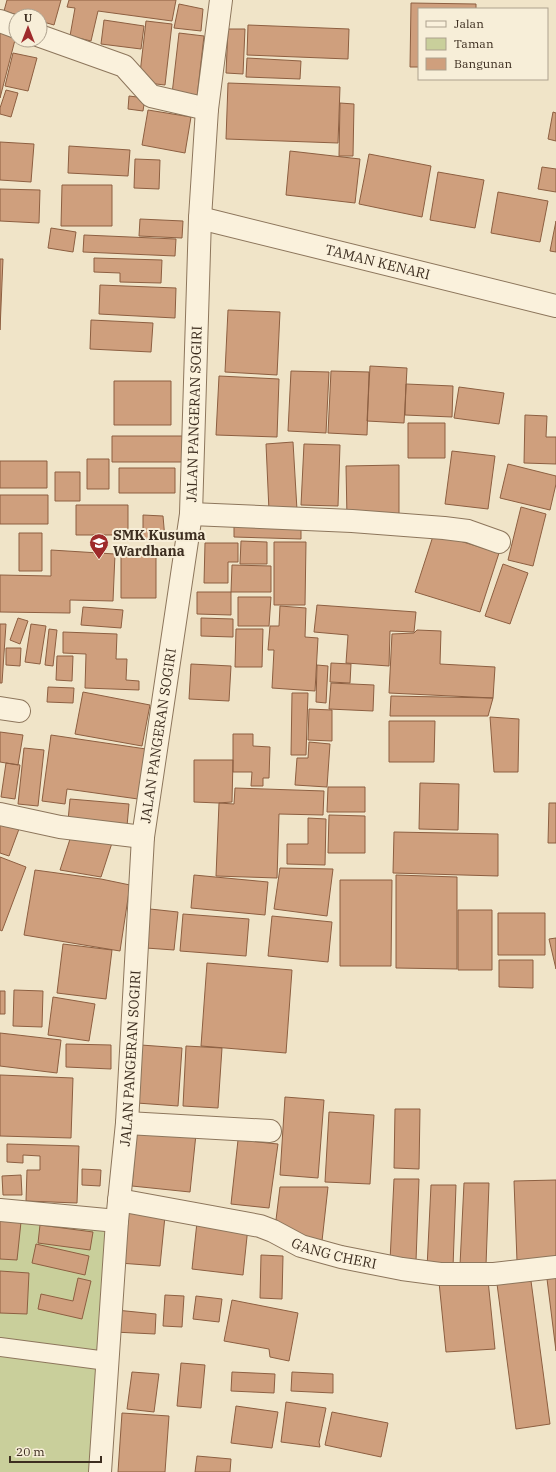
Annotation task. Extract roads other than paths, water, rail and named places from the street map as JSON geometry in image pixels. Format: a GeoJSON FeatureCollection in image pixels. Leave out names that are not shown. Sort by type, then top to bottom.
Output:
{"type":"FeatureCollection","features":[{"type":"Feature","properties":{"kind":"street","name":"JALAN PANGERAN SOGIRI"},"geometry":{"type":"LineString","coordinates":[[100,1472],[118,1210],[127,1124],[143,837],[191,514],[200,218],[208,109],[221,0]]}},
{"type":"Feature","properties":{"kind":"street"},"geometry":{"type":"LineString","coordinates":[[48,39],[124,66],[151,96],[208,109]]}},
{"type":"Feature","properties":{"kind":"street","name":"TAMAN KENARI"},"geometry":{"type":"LineString","coordinates":[[200,218],[556,306]]}},
{"type":"Feature","properties":{"kind":"street"},"geometry":{"type":"LineString","coordinates":[[191,514],[352,521],[444,528],[468,531],[499,542]]}},
{"type":"Feature","properties":{"kind":"street"},"geometry":{"type":"LineString","coordinates":[[0,814],[60,827],[143,837]]}},
{"type":"Feature","properties":{"kind":"street"},"geometry":{"type":"LineString","coordinates":[[127,1124],[270,1131]]}},
{"type":"Feature","properties":{"kind":"street","name":"GANG CHERI"},"geometry":{"type":"LineString","coordinates":[[0,1210],[118,1210],[260,1226],[273,1231],[301,1246],[402,1269],[440,1274],[494,1274],[556,1267]]}},
{"type":"Feature","properties":{"kind":"lane"},"geometry":{"type":"LineString","coordinates":[[0,1347],[107,1361]]}},
{"type":"Feature","properties":{"kind":"place","name":"SMK Kusuma Wardhana"},"geometry":{"type":"Point","coordinates":[99,560]}}]}
